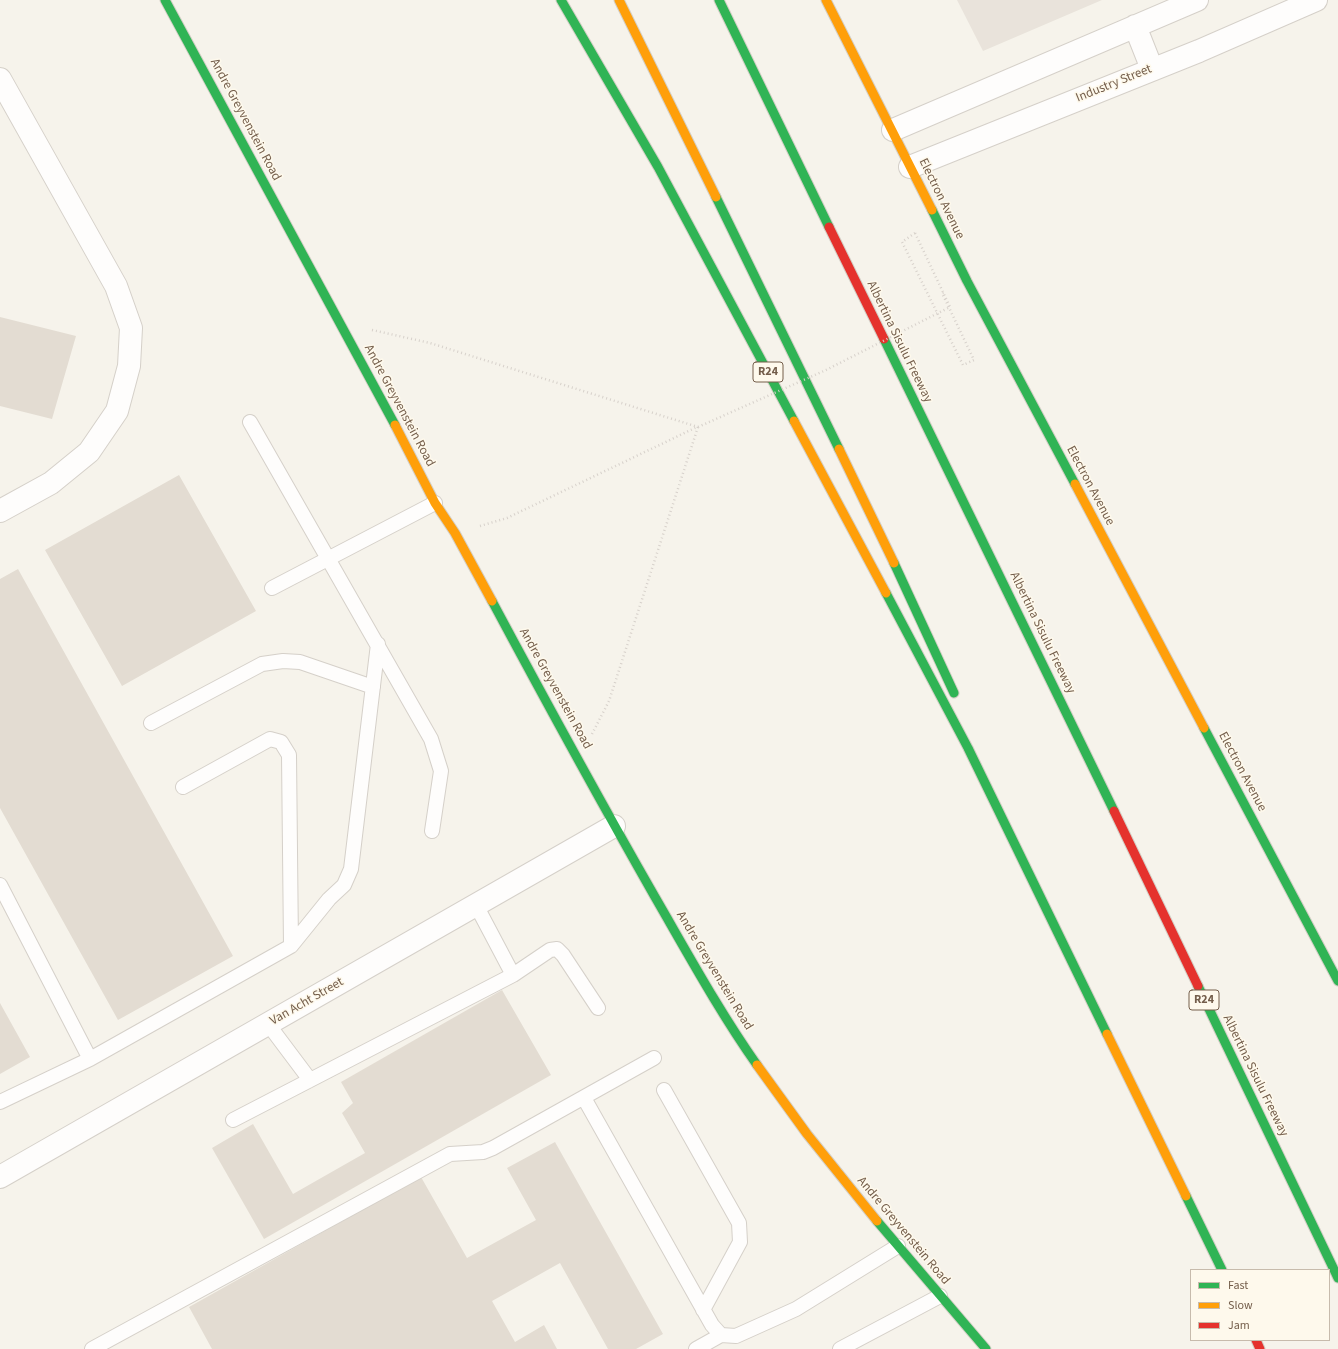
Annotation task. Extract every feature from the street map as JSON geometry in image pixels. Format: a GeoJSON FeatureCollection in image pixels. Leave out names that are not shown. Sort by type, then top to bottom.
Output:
{"type":"FeatureCollection","features":[{"type":"Feature","properties":{"kind":"main road","name":"Andre Greyvenstein Road"},"geometry":{"type":"LineString","coordinates":[[165,0],[436,503],[455,533],[614,826],[687,953],[751,1057],[808,1135],[869,1213],[986,1349]]}},
{"type":"Feature","properties":{"kind":"main road","name":"R24"},"geometry":{"type":"LineString","coordinates":[[561,0],[658,167],[968,748],[1222,1269]]}},
{"type":"Feature","properties":{"kind":"main road"},"geometry":{"type":"LineString","coordinates":[[619,0],[913,601],[958,708],[968,748]]}},
{"type":"Feature","properties":{"kind":"main road","name":"Albertina Sisulu Freeway"},"geometry":{"type":"LineString","coordinates":[[719,0],[1074,729],[1338,1278]]}},
{"type":"Feature","properties":{"kind":"main road","name":"Electron Avenue"},"geometry":{"type":"LineString","coordinates":[[826,0],[893,130],[967,281],[1338,981]]}},
{"type":"Feature","properties":{"kind":"street"},"geometry":{"type":"LineString","coordinates":[[893,130],[1197,0]]}},
{"type":"Feature","properties":{"kind":"street","name":"Industry Street"},"geometry":{"type":"LineString","coordinates":[[910,166],[1152,69],[1316,0]]}},
{"type":"Feature","properties":{"kind":"street"},"geometry":{"type":"LineString","coordinates":[[1135,26],[1152,69]]}},
{"type":"Feature","properties":{"kind":"street"},"geometry":{"type":"LineString","coordinates":[[0,79],[116,286],[131,328],[129,366],[117,411],[89,452],[51,483],[0,511]]}},
{"type":"Feature","properties":{"kind":"street","name":"Van Acht Street"},"geometry":{"type":"LineString","coordinates":[[0,1177],[614,826]]}},
{"type":"Feature","properties":{"kind":"lane"},"geometry":{"type":"LineString","coordinates":[[250,422],[431,739],[438,757],[441,771],[432,831]]}},
{"type":"Feature","properties":{"kind":"lane"},"geometry":{"type":"LineString","coordinates":[[272,588],[436,503]]}},
{"type":"Feature","properties":{"kind":"lane"},"geometry":{"type":"LineString","coordinates":[[0,1102],[90,1059],[291,946],[329,899],[344,885],[351,869],[378,644]]}},
{"type":"Feature","properties":{"kind":"lane"},"geometry":{"type":"LineString","coordinates":[[150,723],[262,664],[283,661],[300,662],[373,687]]}},
{"type":"Feature","properties":{"kind":"lane"},"geometry":{"type":"LineString","coordinates":[[183,787],[270,739],[281,742],[289,755],[291,946]]}},
{"type":"Feature","properties":{"kind":"lane"},"geometry":{"type":"LineString","coordinates":[[0,885],[90,1059]]}},
{"type":"Feature","properties":{"kind":"lane"},"geometry":{"type":"LineString","coordinates":[[476,905],[514,975]]}},
{"type":"Feature","properties":{"kind":"lane"},"geometry":{"type":"LineString","coordinates":[[233,1120],[514,975],[550,950],[557,949],[563,955],[598,1008]]}},
{"type":"Feature","properties":{"kind":"lane"},"geometry":{"type":"LineString","coordinates":[[268,1024],[310,1080]]}},
{"type":"Feature","properties":{"kind":"lane"},"geometry":{"type":"LineString","coordinates":[[92,1349],[450,1154],[483,1152],[493,1148],[654,1058]]}},
{"type":"Feature","properties":{"kind":"lane"},"geometry":{"type":"LineString","coordinates":[[664,1090],[739,1223],[740,1242],[703,1310]]}},
{"type":"Feature","properties":{"kind":"lane"},"geometry":{"type":"LineString","coordinates":[[584,1098],[703,1310],[712,1325],[721,1335]]}},
{"type":"Feature","properties":{"kind":"lane"},"geometry":{"type":"LineString","coordinates":[[696,1349],[721,1335],[736,1336],[796,1309],[898,1246]]}},
{"type":"Feature","properties":{"kind":"lane"},"geometry":{"type":"LineString","coordinates":[[840,1349],[940,1296]]}},
{"type":"Feature","properties":{"kind":"path"},"geometry":{"type":"LineString","coordinates":[[455,533],[507,518],[698,427],[826,370],[950,306],[915,233],[902,242],[962,365],[974,360],[942,293],[967,281]]}},
{"type":"Feature","properties":{"kind":"path"},"geometry":{"type":"LineString","coordinates":[[340,323],[430,343],[698,427]]}},
{"type":"Feature","properties":{"kind":"path"},"geometry":{"type":"LineString","coordinates":[[578,760],[610,701],[698,427]]}},
{"type":"Feature","properties":{"kind":"shaded area"},"geometry":{"type":"Polygon","coordinates":[[[957,0],[1102,0],[983,51],[957,0]]]}},
{"type":"Feature","properties":{"kind":"building"},"geometry":{"type":"Polygon","coordinates":[[[0,317],[76,336],[52,419],[0,406],[0,317]]]}},
{"type":"Feature","properties":{"kind":"building"},"geometry":{"type":"Polygon","coordinates":[[[179,475],[256,611],[122,686],[45,550],[179,475]]]}},
{"type":"Feature","properties":{"kind":"building"},"geometry":{"type":"Polygon","coordinates":[[[18,569],[233,956],[118,1020],[0,808],[0,579],[18,569]]]}},
{"type":"Feature","properties":{"kind":"building"},"geometry":{"type":"Polygon","coordinates":[[[502,990],[551,1075],[264,1239],[212,1148],[253,1124],[293,1194],[365,1153],[342,1113],[353,1103],[341,1082],[502,990]]]}},
{"type":"Feature","properties":{"kind":"building"},"geometry":{"type":"Polygon","coordinates":[[[0,1003],[30,1057],[0,1074],[0,1003]]]}},
{"type":"Feature","properties":{"kind":"building"},"geometry":{"type":"Polygon","coordinates":[[[555,1142],[663,1334],[636,1349],[608,1349],[560,1263],[492,1301],[515,1342],[544,1325],[557,1349],[212,1349],[189,1307],[421,1177],[467,1258],[536,1220],[507,1168],[555,1142]]]}},
{"type":"Feature","properties":{"kind":"traffic: fast"},"geometry":{"type":"LineString","coordinates":[[165,0],[395,425]]}},
{"type":"Feature","properties":{"kind":"traffic: fast"},"geometry":{"type":"LineString","coordinates":[[561,0],[658,167],[794,421]]}},
{"type":"Feature","properties":{"kind":"traffic: fast"},"geometry":{"type":"LineString","coordinates":[[719,0],[829,227]]}},
{"type":"Feature","properties":{"kind":"traffic: fast"},"geometry":{"type":"LineString","coordinates":[[716,197],[839,449]]}},
{"type":"Feature","properties":{"kind":"traffic: fast"},"geometry":{"type":"LineString","coordinates":[[932,210],[967,281],[1075,484]]}},
{"type":"Feature","properties":{"kind":"traffic: fast"},"geometry":{"type":"LineString","coordinates":[[884,339],[1114,811]]}},
{"type":"Feature","properties":{"kind":"traffic: fast"},"geometry":{"type":"LineString","coordinates":[[894,563],[954,693]]}},
{"type":"Feature","properties":{"kind":"traffic: fast"},"geometry":{"type":"LineString","coordinates":[[886,593],[968,748],[1107,1034]]}},
{"type":"Feature","properties":{"kind":"traffic: fast"},"geometry":{"type":"LineString","coordinates":[[492,601],[572,749],[655,897],[717,1003],[757,1065]]}},
{"type":"Feature","properties":{"kind":"traffic: fast"},"geometry":{"type":"LineString","coordinates":[[1204,728],[1338,981]]}},
{"type":"Feature","properties":{"kind":"traffic: fast"},"geometry":{"type":"LineString","coordinates":[[1198,986],[1338,1278]]}},
{"type":"Feature","properties":{"kind":"traffic: fast"},"geometry":{"type":"LineString","coordinates":[[1186,1196],[1222,1269]]}},
{"type":"Feature","properties":{"kind":"traffic: fast"},"geometry":{"type":"LineString","coordinates":[[877,1221],[986,1349]]}},
{"type":"Feature","properties":{"kind":"traffic: slow"},"geometry":{"type":"LineString","coordinates":[[619,0],[716,197]]}},
{"type":"Feature","properties":{"kind":"traffic: slow"},"geometry":{"type":"LineString","coordinates":[[826,0],[932,210]]}},
{"type":"Feature","properties":{"kind":"traffic: slow"},"geometry":{"type":"LineString","coordinates":[[794,421],[886,593]]}},
{"type":"Feature","properties":{"kind":"traffic: slow"},"geometry":{"type":"LineString","coordinates":[[395,425],[435,503],[455,533],[492,601]]}},
{"type":"Feature","properties":{"kind":"traffic: slow"},"geometry":{"type":"LineString","coordinates":[[839,449],[894,563]]}},
{"type":"Feature","properties":{"kind":"traffic: slow"},"geometry":{"type":"LineString","coordinates":[[1075,484],[1204,728]]}},
{"type":"Feature","properties":{"kind":"traffic: slow"},"geometry":{"type":"LineString","coordinates":[[1107,1034],[1186,1196]]}},
{"type":"Feature","properties":{"kind":"traffic: slow"},"geometry":{"type":"LineString","coordinates":[[757,1065],[807,1134],[877,1221]]}},
{"type":"Feature","properties":{"kind":"traffic: jam"},"geometry":{"type":"LineString","coordinates":[[829,227],[884,339]]}},
{"type":"Feature","properties":{"kind":"traffic: jam"},"geometry":{"type":"LineString","coordinates":[[1114,811],[1198,986]]}},
{"type":"Feature","properties":{"kind":"traffic: jam"},"geometry":{"type":"LineString","coordinates":[[1256,1341],[1260,1349]]}}]}
